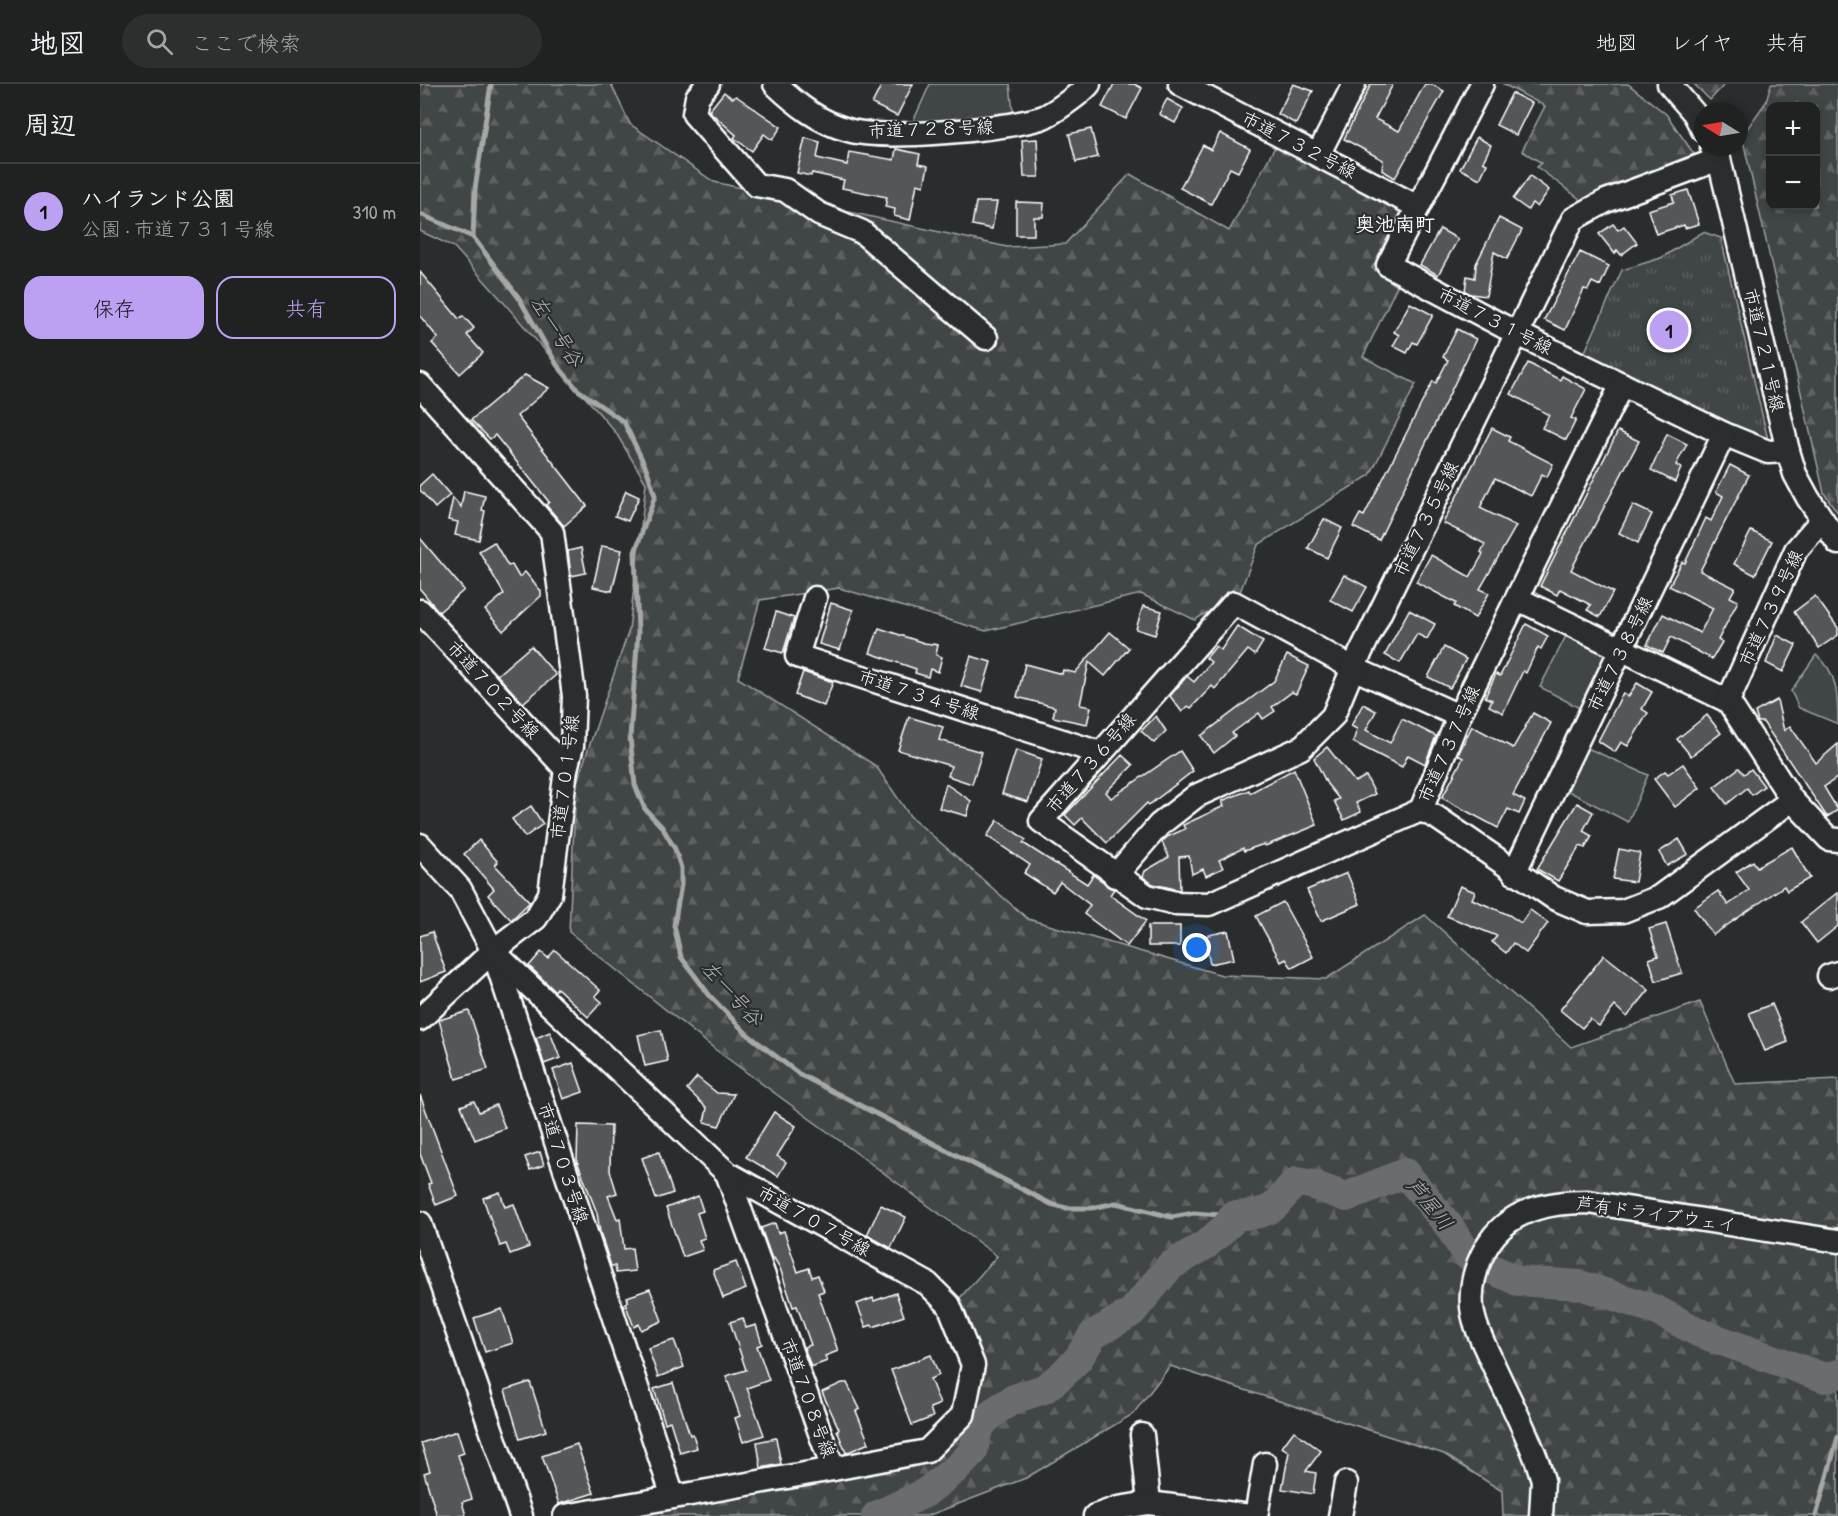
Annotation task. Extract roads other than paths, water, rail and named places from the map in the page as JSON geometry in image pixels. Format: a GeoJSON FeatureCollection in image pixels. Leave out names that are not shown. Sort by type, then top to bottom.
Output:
{"type":"FeatureCollection","features":[{"type":"Feature","properties":{"kind":"street"},"geometry":{"type":"LineString","coordinates":[[708,84],[697,97],[694,114],[756,185],[785,190],[819,214],[862,232],[986,338]]}},
{"type":"Feature","properties":{"kind":"street","name":"市道７２８号線"},"geometry":{"type":"LineString","coordinates":[[775,84],[819,120],[850,131],[884,135],[1002,126],[1043,118],[1089,84]]}},
{"type":"Feature","properties":{"kind":"street","name":"市道７３２号線"},"geometry":{"type":"LineString","coordinates":[[1180,84],[1220,93],[1318,155],[1418,207]]}},
{"type":"Feature","properties":{"kind":"street"},"geometry":{"type":"LineString","coordinates":[[1318,155],[1354,84]]}},
{"type":"Feature","properties":{"kind":"street","name":"市道７３１号線"},"geometry":{"type":"LineString","coordinates":[[1482,84],[1388,265],[1516,333],[1724,434],[1768,452],[1788,452]]}},
{"type":"Feature","properties":{"kind":"street"},"geometry":{"type":"LineString","coordinates":[[1677,87],[1694,113]]}},
{"type":"Feature","properties":{"kind":"street","name":"市道７３５号線"},"geometry":{"type":"LineString","coordinates":[[1115,876],[1159,825],[1196,796],[1301,748],[1333,716],[1353,668],[1573,219],[1606,201],[1708,156]]}},
{"type":"Feature","properties":{"kind":"street","name":"市道７２１号線"},"geometry":{"type":"LineString","coordinates":[[1716,156],[1788,452],[1795,474],[1838,543]]}},
{"type":"Feature","properties":{"kind":"street","name":"市道７３７号線"},"geometry":{"type":"LineString","coordinates":[[1622,384],[1459,716],[1421,810],[1436,817],[1514,873],[1554,898],[1587,912],[1623,911],[1659,897],[1792,800]]}},
{"type":"Feature","properties":{"kind":"street","name":"市道７０１号線"},"geometry":{"type":"LineString","coordinates":[[420,385],[552,532],[574,696],[572,746],[566,769],[550,894],[536,918],[493,951],[420,1019]]}},
{"type":"Feature","properties":{"kind":"street","name":"市道７３８号線"},"geometry":{"type":"LineString","coordinates":[[1514,873],[1623,650],[1724,434]]}},
{"type":"Feature","properties":{"kind":"street","name":"市道７３９号線"},"geometry":{"type":"LineString","coordinates":[[1728,701],[1796,550],[1822,520]]}},
{"type":"Feature","properties":{"kind":"street","name":"市道７３４号線"},"geometry":{"type":"LineString","coordinates":[[815,598],[797,656],[1100,753]]}},
{"type":"Feature","properties":{"kind":"street"},"geometry":{"type":"LineString","coordinates":[[1518,599],[1728,701],[1792,800],[1828,838],[1838,840]]}},
{"type":"Feature","properties":{"kind":"street","name":"市道７３６号線"},"geometry":{"type":"LineString","coordinates":[[1421,810],[1209,904],[1175,903],[1147,896],[1115,876],[1041,821],[1234,603],[1353,668],[1459,716]]}},
{"type":"Feature","properties":{"kind":"street","name":"市道７０２号線"},"geometry":{"type":"LineString","coordinates":[[420,611],[566,769]]}},
{"type":"Feature","properties":{"kind":"street","name":"市道７０３号線"},"geometry":{"type":"LineString","coordinates":[[420,845],[460,890],[493,951],[673,1497]]}},
{"type":"Feature","properties":{"kind":"street","name":"市道７０７号線"},"geometry":{"type":"LineString","coordinates":[[493,951],[727,1173],[928,1284],[949,1305],[973,1365],[963,1415],[927,1451],[834,1468]]}},
{"type":"Feature","properties":{"kind":"street","name":"市道７０８号線"},"geometry":{"type":"LineString","coordinates":[[565,1516],[834,1468],[727,1173]]}},
{"type":"Feature","properties":{"kind":"street","name":"芦有ドライブウェイ"},"geometry":{"type":"LineString","coordinates":[[1541,1516],[1543,1480],[1538,1464],[1484,1345],[1472,1310],[1475,1273],[1491,1240],[1511,1219],[1532,1208],[1588,1202],[1835,1240]]}},
{"type":"Feature","properties":{"kind":"street"},"geometry":{"type":"LineString","coordinates":[[420,1223],[521,1516]]}},
{"type":"Feature","properties":{"kind":"street"},"geometry":{"type":"LineString","coordinates":[[1142,1435],[1149,1503]]}},
{"type":"Feature","properties":{"kind":"street"},"geometry":{"type":"LineString","coordinates":[[1256,1516],[1265,1464]]}},
{"type":"Feature","properties":{"kind":"street"},"geometry":{"type":"LineString","coordinates":[[1340,1516],[1346,1483]]}},
{"type":"Feature","properties":{"kind":"street"},"geometry":{"type":"LineString","coordinates":[[1095,1516],[1118,1508],[1149,1503],[1251,1516]]}},
{"type":"Feature","properties":{"kind":"waterway"},"geometry":{"type":"LineString","coordinates":[[473,237],[475,189],[491,84]]}},
{"type":"Feature","properties":{"kind":"waterway"},"geometry":{"type":"LineString","coordinates":[[420,214],[473,237]]}},
{"type":"Feature","properties":{"kind":"waterway","name":"左一号谷"},"geometry":{"type":"LineString","coordinates":[[473,237],[519,298],[557,365],[578,390],[624,422],[647,470],[655,496],[635,552],[638,632],[630,737],[635,785],[645,809],[662,827],[675,849],[681,868],[681,885],[674,925],[681,957],[710,996],[747,1034],[799,1074],[1051,1204],[1066,1208],[1092,1208],[1116,1203],[1172,1217],[1194,1213],[1233,1216]]}},
{"type":"Feature","properties":{"kind":"waterway","name":"芦屋川"},"geometry":{"type":"LineString","coordinates":[[876,1516],[925,1493],[958,1467],[973,1452],[977,1432],[984,1421],[998,1409],[1014,1399],[1044,1389],[1078,1359],[1093,1335],[1132,1312],[1170,1266],[1207,1244],[1230,1223],[1233,1216],[1258,1213],[1272,1208],[1296,1182],[1310,1184],[1346,1197],[1405,1173],[1449,1226],[1466,1254],[1494,1270],[1518,1281],[1580,1285],[1654,1309],[1700,1333],[1825,1378],[1838,1374]]}},
{"type":"Feature","properties":{"kind":"waterway"},"geometry":{"type":"LineString","coordinates":[[1816,1516],[1838,1437]]}},
{"type":"Feature","properties":{"kind":"place","name":"ハイランド公園"},"geometry":{"type":"Point","coordinates":[1669,330]}},
{"type":"Feature","properties":{"kind":"district","name":"奥池南町"},"geometry":{"type":"Point","coordinates":[1395,224]}}]}
